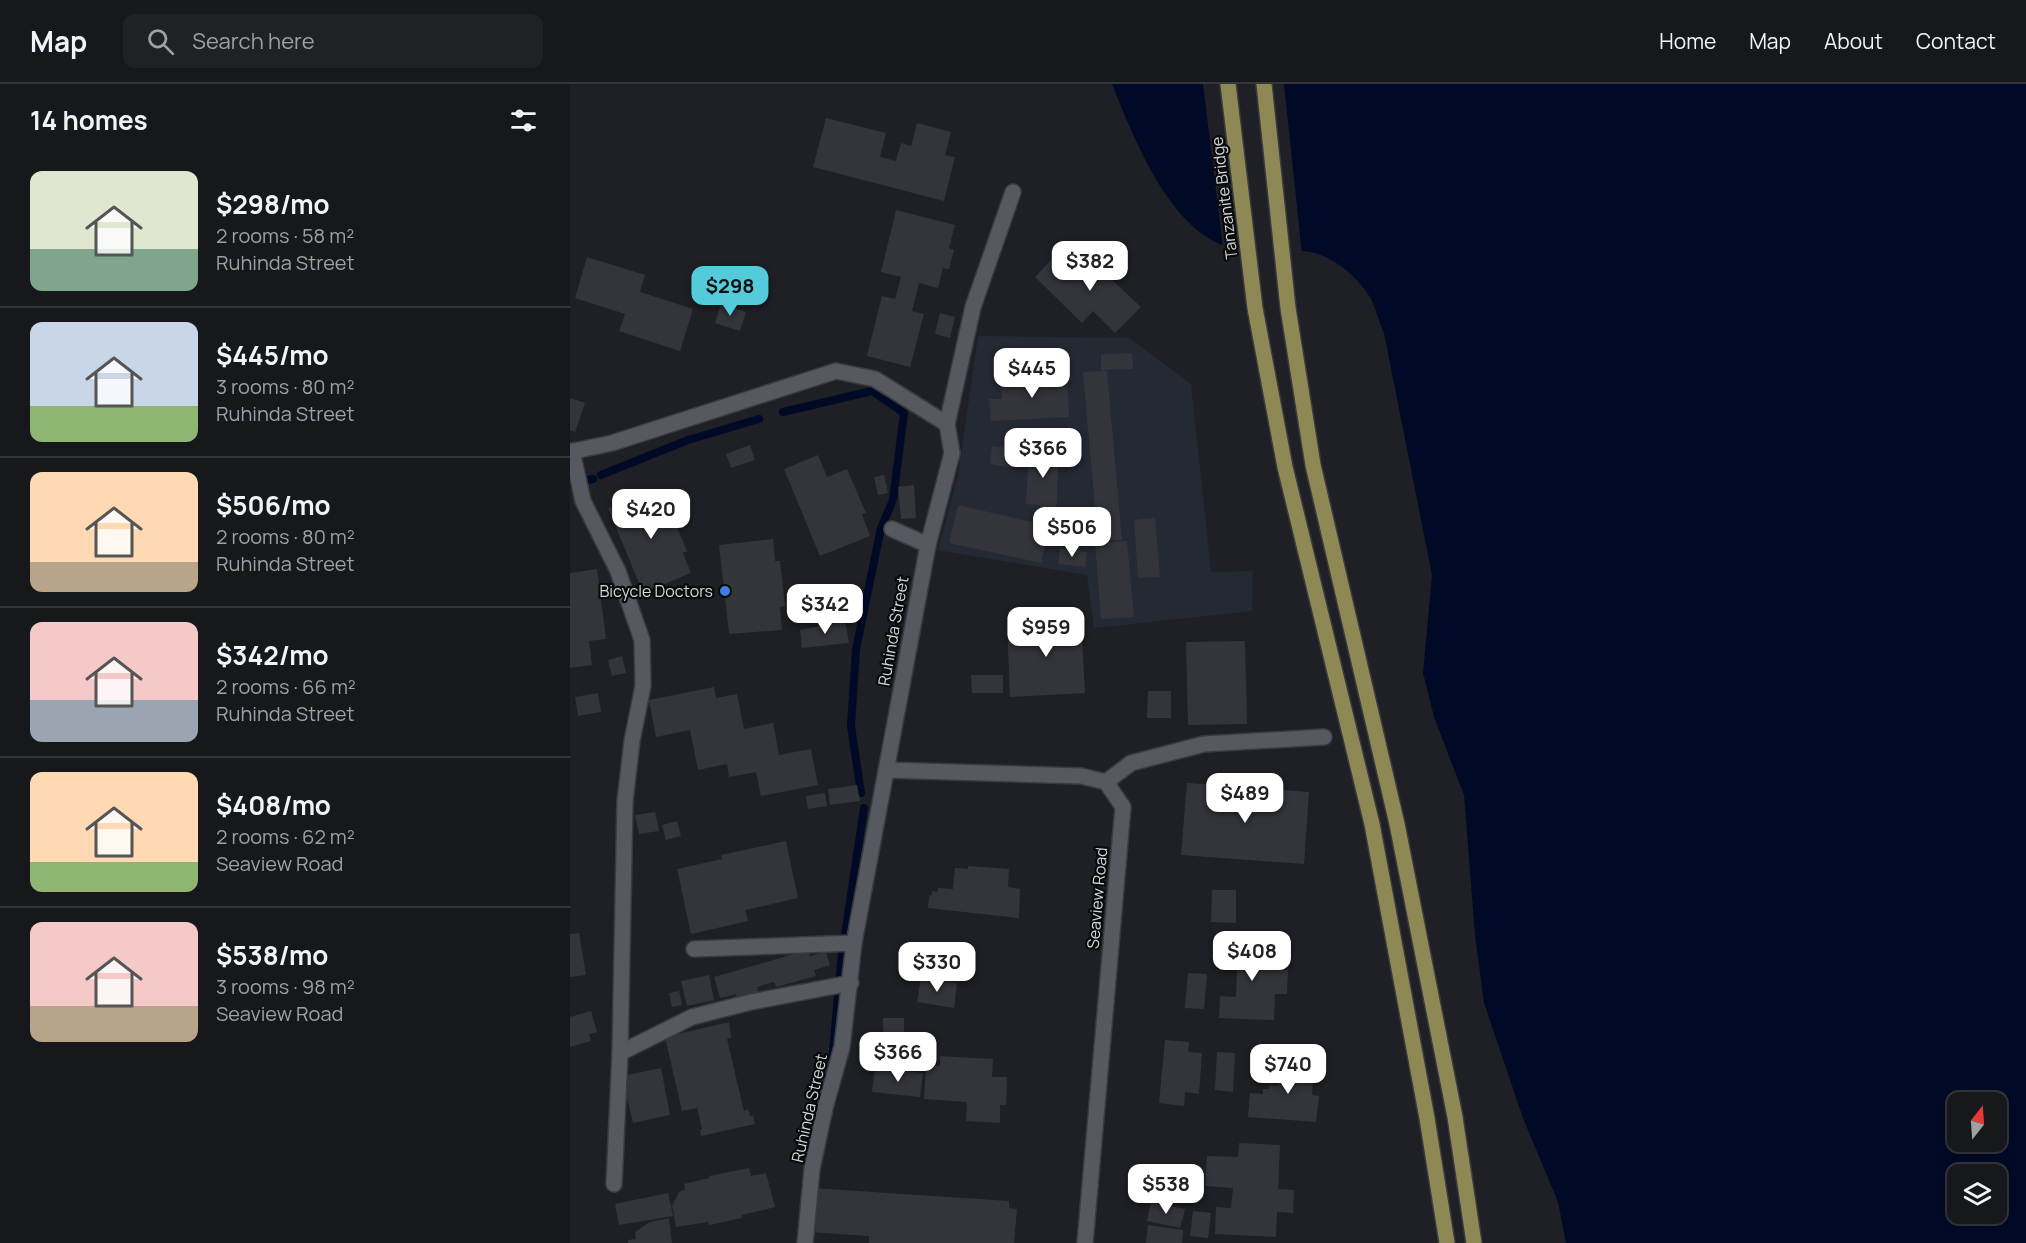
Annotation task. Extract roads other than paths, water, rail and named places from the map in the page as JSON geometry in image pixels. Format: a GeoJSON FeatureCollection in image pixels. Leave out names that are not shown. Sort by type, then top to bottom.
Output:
{"type":"FeatureCollection","features":[{"type":"Feature","properties":{"kind":"main road","name":"Tanzanite Bridge"},"geometry":{"type":"LineString","coordinates":[[1228,84],[1255,308],[1285,467],[1372,824],[1448,1243]]}},
{"type":"Feature","properties":{"kind":"main road"},"geometry":{"type":"LineString","coordinates":[[1264,84],[1288,308],[1313,465],[1397,824],[1455,1117],[1474,1243]]}},
{"type":"Feature","properties":{"kind":"street"},"geometry":{"type":"LineString","coordinates":[[614,1184],[620,1053],[625,801],[632,741],[643,686],[642,640],[618,571],[583,501],[571,452],[612,443],[836,371],[875,379],[947,424],[973,307],[1013,192]]}},
{"type":"Feature","properties":{"kind":"street","name":"Ruhinda Street"},"geometry":{"type":"LineString","coordinates":[[805,1243],[812,1169],[825,1108],[842,1047],[854,943],[886,770],[928,545],[952,453],[947,424]]}},
{"type":"Feature","properties":{"kind":"street"},"geometry":{"type":"LineString","coordinates":[[891,529],[928,545]]}},
{"type":"Feature","properties":{"kind":"street"},"geometry":{"type":"LineString","coordinates":[[886,770],[1081,776],[1106,782],[1131,763],[1204,744],[1324,737]]}},
{"type":"Feature","properties":{"kind":"street","name":"Seaview Road"},"geometry":{"type":"LineString","coordinates":[[1085,1243],[1123,807],[1106,782]]}},
{"type":"Feature","properties":{"kind":"street"},"geometry":{"type":"LineString","coordinates":[[694,949],[854,943]]}},
{"type":"Feature","properties":{"kind":"street"},"geometry":{"type":"LineString","coordinates":[[620,1053],[692,1017],[751,1002],[851,983]]}},
{"type":"Feature","properties":{"kind":"water"},"geometry":{"type":"Polygon","coordinates":[[[1112,84],[2026,84],[2026,1243],[1566,1243],[1558,1202],[1523,1118],[1484,1003],[1475,935],[1464,795],[1434,717],[1423,673],[1432,575],[1384,333],[1371,299],[1351,274],[1332,261],[1312,252],[1242,250],[1230,248],[1208,238],[1191,225],[1176,208],[1162,189],[1139,147],[1112,84]]]}},
{"type":"Feature","properties":{"kind":"waterway"},"geometry":{"type":"LineString","coordinates":[[783,412],[872,391],[904,413],[893,500],[881,528],[856,649],[851,726],[861,793]]}},
{"type":"Feature","properties":{"kind":"waterway"},"geometry":{"type":"LineString","coordinates":[[601,475],[688,440],[759,419]]}},
{"type":"Feature","properties":{"kind":"waterway"},"geometry":{"type":"LineString","coordinates":[[570,483],[593,479]]}},
{"type":"Feature","properties":{"kind":"waterway"},"geometry":{"type":"LineString","coordinates":[[845,935],[864,808]]}},
{"type":"Feature","properties":{"kind":"waterway"},"geometry":{"type":"LineString","coordinates":[[832,1062],[842,953]]}},
{"type":"Feature","properties":{"kind":"waterway"},"geometry":{"type":"LineString","coordinates":[[807,1161],[809,1137],[819,1105]]}},
{"type":"Feature","properties":{"kind":"place","name":"Bicycle Doctors"},"geometry":{"type":"Point","coordinates":[725,591]}}]}
